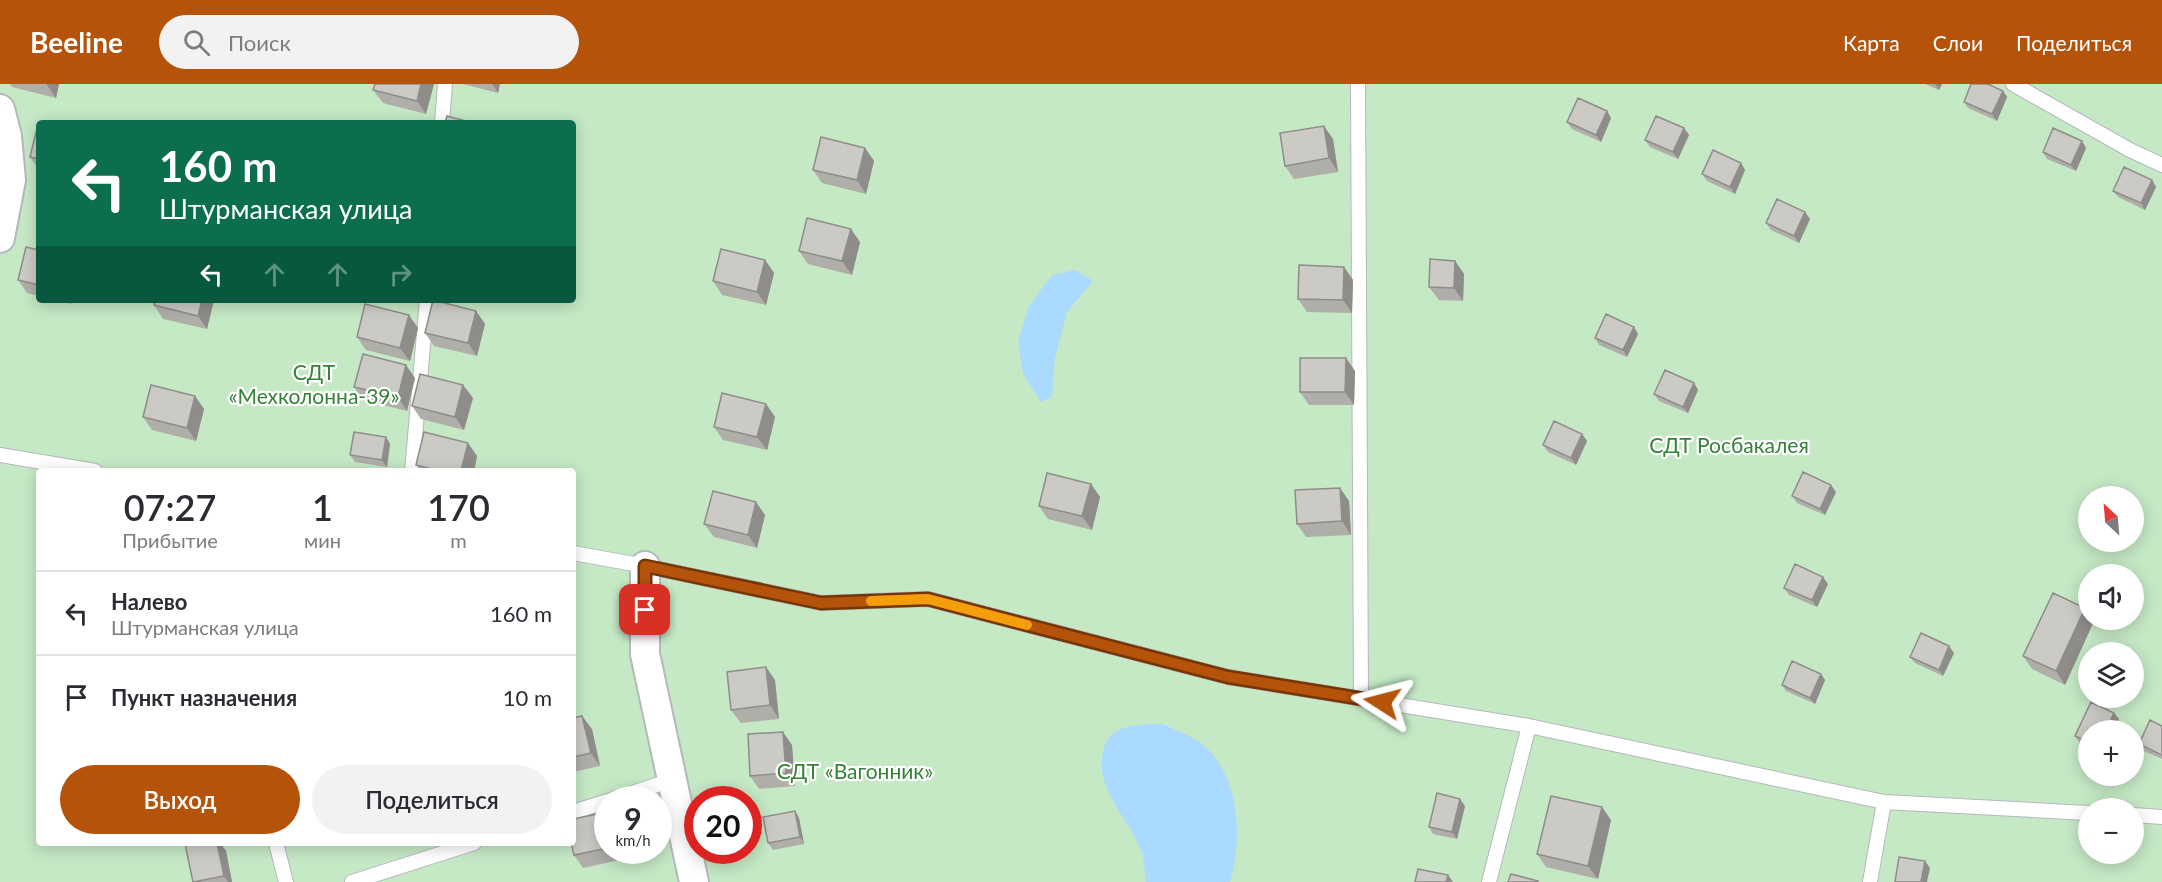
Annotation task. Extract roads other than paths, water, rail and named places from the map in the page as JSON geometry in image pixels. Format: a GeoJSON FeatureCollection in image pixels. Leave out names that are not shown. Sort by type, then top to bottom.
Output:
{"type":"FeatureCollection","features":[{"type":"Feature","properties":{"kind":"street"},"geometry":{"type":"LineString","coordinates":[[0,109],[7,136],[11,180],[0,238]]}},
{"type":"Feature","properties":{"kind":"street"},"geometry":{"type":"LineString","coordinates":[[645,566],[645,654],[694,882]]}},
{"type":"Feature","properties":{"kind":"lane"},"geometry":{"type":"LineString","coordinates":[[442,120],[445,84]]}},
{"type":"Feature","properties":{"kind":"lane"},"geometry":{"type":"LineString","coordinates":[[1358,84],[1360,698]]}},
{"type":"Feature","properties":{"kind":"lane"},"geometry":{"type":"LineString","coordinates":[[2013,84],[2130,150],[2162,165]]}},
{"type":"Feature","properties":{"kind":"lane"},"geometry":{"type":"LineString","coordinates":[[412,468],[427,303]]}},
{"type":"Feature","properties":{"kind":"lane"},"geometry":{"type":"LineString","coordinates":[[0,455],[77,468]]}},
{"type":"Feature","properties":{"kind":"lane"},"geometry":{"type":"LineString","coordinates":[[576,554],[821,603],[928,599],[1228,677],[1529,726],[1884,802],[2078,812]]}},
{"type":"Feature","properties":{"kind":"lane"},"geometry":{"type":"LineString","coordinates":[[1489,882],[1529,726]]}},
{"type":"Feature","properties":{"kind":"lane"},"geometry":{"type":"LineString","coordinates":[[653,786],[672,780]]}},
{"type":"Feature","properties":{"kind":"lane"},"geometry":{"type":"LineString","coordinates":[[1870,882],[1884,802]]}},
{"type":"Feature","properties":{"kind":"lane"},"geometry":{"type":"LineString","coordinates":[[576,811],[594,805]]}},
{"type":"Feature","properties":{"kind":"lane"},"geometry":{"type":"LineString","coordinates":[[2144,816],[2162,817]]}},
{"type":"Feature","properties":{"kind":"lane"},"geometry":{"type":"LineString","coordinates":[[277,846],[286,882]]}},
{"type":"Feature","properties":{"kind":"lane"},"geometry":{"type":"LineString","coordinates":[[352,882],[465,846]]}},
{"type":"Feature","properties":{"kind":"water"},"geometry":{"type":"Polygon","coordinates":[[[1075,270],[1093,281],[1067,312],[1055,357],[1052,396],[1041,402],[1023,374],[1018,341],[1029,306],[1052,275],[1075,270]]]}},
{"type":"Feature","properties":{"kind":"water"},"geometry":{"type":"Polygon","coordinates":[[[1163,724],[1201,743],[1214,756],[1224,772],[1231,789],[1237,827],[1234,865],[1230,882],[1146,882],[1141,850],[1107,788],[1102,762],[1108,740],[1120,729],[1137,725],[1163,724]]]}},
{"type":"Feature","properties":{"kind":"park label","name":"СДТ «Мехколонна-39»"},"geometry":{"type":"Point","coordinates":[314,385]}},
{"type":"Feature","properties":{"kind":"park label","name":"СДТ Росбакалея"},"geometry":{"type":"Point","coordinates":[1729,446]}},
{"type":"Feature","properties":{"kind":"park label","name":"СДТ «Вагонник»"},"geometry":{"type":"Point","coordinates":[855,772]}}]}
